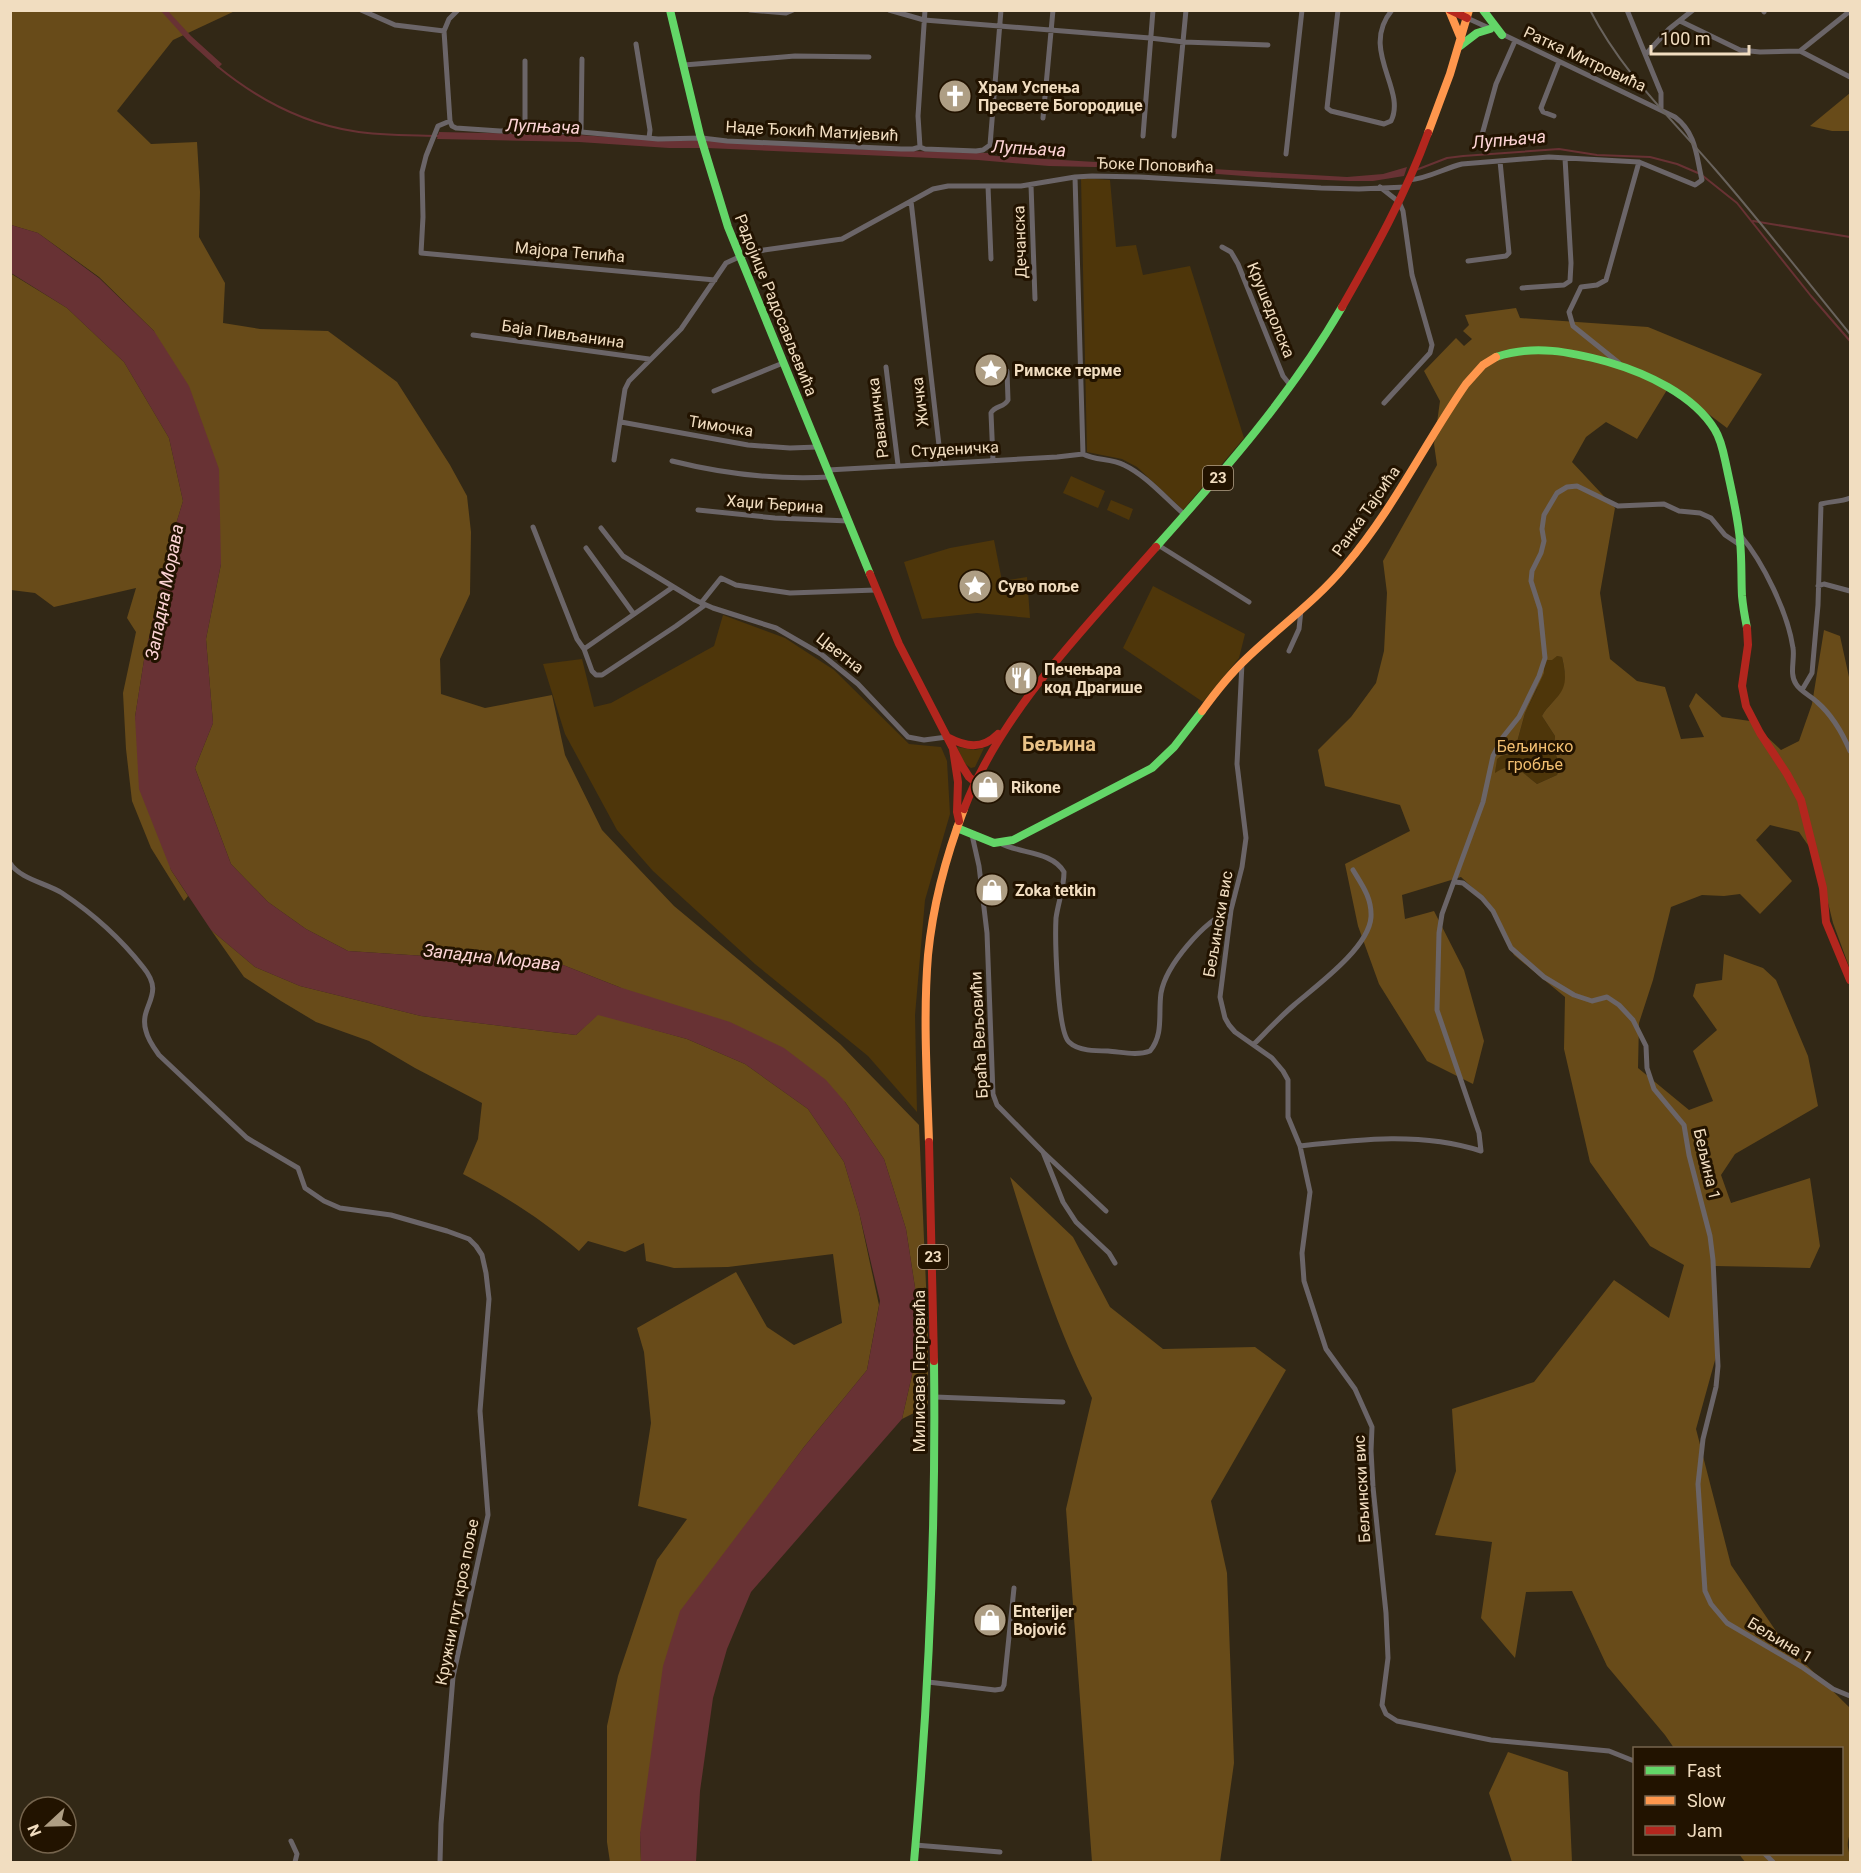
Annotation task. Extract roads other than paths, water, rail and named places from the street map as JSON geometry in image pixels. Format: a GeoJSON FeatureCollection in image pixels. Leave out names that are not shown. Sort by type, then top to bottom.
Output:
{"type":"FeatureCollection","features":[{"type":"Feature","properties":{"kind":"main road"},"geometry":{"type":"LineString","coordinates":[[1483,10],[1502,34]]}},
{"type":"Feature","properties":{"kind":"main road","name":"Радојице Радосављевића"},"geometry":{"type":"LineString","coordinates":[[671,11],[706,155],[723,214],[739,257],[908,664],[967,775],[975,782]]}},
{"type":"Feature","properties":{"kind":"main road"},"geometry":{"type":"LineString","coordinates":[[1468,14],[1452,11],[1461,44],[1477,33],[1490,28]]}},
{"type":"Feature","properties":{"kind":"main road","name":"23"},"geometry":{"type":"LineString","coordinates":[[958,825],[987,759],[1051,669],[1227,467],[1291,386],[1339,312],[1380,240],[1408,183],[1461,44],[1468,14]]}},
{"type":"Feature","properties":{"kind":"main road","name":"Ранка Тајсића"},"geometry":{"type":"LineString","coordinates":[[1000,843],[1012,840],[1098,797],[1152,768],[1166,757],[1214,694],[1242,662],[1347,565],[1381,518],[1463,389],[1490,360],[1502,353],[1515,350],[1569,352],[1628,370],[1659,383],[1688,401],[1709,420],[1716,432],[1724,457],[1740,534],[1742,599],[1748,642],[1742,694],[1749,712],[1801,800],[1823,888],[1826,921],[1851,980]]}},
{"type":"Feature","properties":{"kind":"main road"},"geometry":{"type":"LineString","coordinates":[[947,737],[964,746],[975,748],[991,742],[1010,725]]}},
{"type":"Feature","properties":{"kind":"main road"},"geometry":{"type":"LineString","coordinates":[[953,749],[958,782],[958,825],[972,835],[1000,843]]}},
{"type":"Feature","properties":{"kind":"main road","name":"Милисава Петровића"},"geometry":{"type":"LineString","coordinates":[[914,1863],[933,1585],[935,1397],[927,968],[933,917],[958,825]]}},
{"type":"Feature","properties":{"kind":"street"},"geometry":{"type":"LineString","coordinates":[[361,10],[395,25],[444,31]]}},
{"type":"Feature","properties":{"kind":"street"},"geometry":{"type":"LineString","coordinates":[[450,121],[444,31],[448,19],[458,10]]}},
{"type":"Feature","properties":{"kind":"street"},"geometry":{"type":"LineString","coordinates":[[750,10],[786,13],[793,10]]}},
{"type":"Feature","properties":{"kind":"street"},"geometry":{"type":"LineString","coordinates":[[890,10],[924,20],[999,27],[1184,42],[1268,45]]}},
{"type":"Feature","properties":{"kind":"street"},"geometry":{"type":"LineString","coordinates":[[920,147],[918,116],[925,10]]}},
{"type":"Feature","properties":{"kind":"street"},"geometry":{"type":"LineString","coordinates":[[999,27],[1001,10]]}},
{"type":"Feature","properties":{"kind":"street"},"geometry":{"type":"LineString","coordinates":[[1043,118],[1053,10]]}},
{"type":"Feature","properties":{"kind":"street"},"geometry":{"type":"LineString","coordinates":[[1143,136],[1153,10]]}},
{"type":"Feature","properties":{"kind":"street"},"geometry":{"type":"LineString","coordinates":[[1174,136],[1186,10]]}},
{"type":"Feature","properties":{"kind":"street"},"geometry":{"type":"LineString","coordinates":[[1286,154],[1302,10]]}},
{"type":"Feature","properties":{"kind":"street"},"geometry":{"type":"LineString","coordinates":[[1338,10],[1327,108],[1331,111],[1384,124],[1391,121],[1394,110],[1391,90],[1381,57],[1380,43],[1386,20],[1392,10]]}},
{"type":"Feature","properties":{"kind":"street"},"geometry":{"type":"LineString","coordinates":[[1627,10],[1662,96],[1661,109]]}},
{"type":"Feature","properties":{"kind":"street"},"geometry":{"type":"LineString","coordinates":[[1646,54],[1669,30],[1693,10]]}},
{"type":"Feature","properties":{"kind":"street"},"geometry":{"type":"LineString","coordinates":[[1800,51],[1851,11]]}},
{"type":"Feature","properties":{"kind":"street","name":"Ратка Митровића"},"geometry":{"type":"LineString","coordinates":[[1468,14],[1515,41],[1675,117],[1688,129],[1697,148],[1697,160],[1702,180]]}},
{"type":"Feature","properties":{"kind":"street"},"geometry":{"type":"LineString","coordinates":[[1680,21],[1740,50],[1800,51],[1851,77]]}},
{"type":"Feature","properties":{"kind":"street","name":"Наде Ђокић Матијевић"},"geometry":{"type":"LineString","coordinates":[[450,121],[456,128],[525,132],[581,132],[649,138],[976,150],[988,147],[992,137],[999,27]]}},
{"type":"Feature","properties":{"kind":"street"},"geometry":{"type":"LineString","coordinates":[[1480,142],[1496,84],[1515,41]]}},
{"type":"Feature","properties":{"kind":"street"},"geometry":{"type":"LineString","coordinates":[[636,44],[650,130],[649,138]]}},
{"type":"Feature","properties":{"kind":"street"},"geometry":{"type":"LineString","coordinates":[[684,65],[795,56],[869,57]]}},
{"type":"Feature","properties":{"kind":"street"},"geometry":{"type":"LineString","coordinates":[[581,132],[582,59]]}},
{"type":"Feature","properties":{"kind":"street"},"geometry":{"type":"LineString","coordinates":[[525,61],[525,132]]}},
{"type":"Feature","properties":{"kind":"street"},"geometry":{"type":"LineString","coordinates":[[1554,116],[1543,112],[1541,108],[1559,62]]}},
{"type":"Feature","properties":{"kind":"street","name":"Мајора Тепића"},"geometry":{"type":"LineString","coordinates":[[450,121],[438,126],[422,172],[423,217],[420,252],[715,280]]}},
{"type":"Feature","properties":{"kind":"street"},"geometry":{"type":"LineString","coordinates":[[1522,288],[1564,285],[1570,281],[1565,158]]}},
{"type":"Feature","properties":{"kind":"street","name":"Ђоке Поповића"},"geometry":{"type":"LineString","coordinates":[[739,257],[771,248],[842,239],[929,190],[942,186],[1031,185],[1075,177],[1128,176],[1359,189],[1408,183],[1448,167],[1462,164],[1565,158],[1639,162],[1695,185],[1702,180]]}},
{"type":"Feature","properties":{"kind":"street"},"geometry":{"type":"LineString","coordinates":[[1468,261],[1504,257],[1509,253],[1500,161]]}},
{"type":"Feature","properties":{"kind":"street"},"geometry":{"type":"LineString","coordinates":[[1628,370],[1573,326],[1569,312],[1581,287],[1596,285],[1606,280],[1639,162]]}},
{"type":"Feature","properties":{"kind":"street"},"geometry":{"type":"LineString","coordinates":[[1075,177],[1083,454]]}},
{"type":"Feature","properties":{"kind":"street","name":"Дечанска"},"geometry":{"type":"LineString","coordinates":[[1031,185],[1035,299]]}},
{"type":"Feature","properties":{"kind":"street"},"geometry":{"type":"LineString","coordinates":[[988,186],[991,260]]}},
{"type":"Feature","properties":{"kind":"street"},"geometry":{"type":"LineString","coordinates":[[1380,187],[1399,202],[1404,215],[1414,283],[1432,345],[1430,353],[1384,403]]}},
{"type":"Feature","properties":{"kind":"street","name":"Жичка"},"geometry":{"type":"LineString","coordinates":[[911,201],[941,463]]}},
{"type":"Feature","properties":{"kind":"street","name":"Крушедолска"},"geometry":{"type":"LineString","coordinates":[[1222,247],[1231,252],[1238,264],[1283,376],[1291,386]]}},
{"type":"Feature","properties":{"kind":"street"},"geometry":{"type":"LineString","coordinates":[[614,460],[627,384],[649,359],[681,329],[726,263],[739,257]]}},
{"type":"Feature","properties":{"kind":"street","name":"Баја Пивљанина"},"geometry":{"type":"LineString","coordinates":[[473,335],[649,359]]}},
{"type":"Feature","properties":{"kind":"street"},"geometry":{"type":"LineString","coordinates":[[714,391],[783,363]]}},
{"type":"Feature","properties":{"kind":"street","name":"Раваничка"},"geometry":{"type":"LineString","coordinates":[[886,367],[898,465]]}},
{"type":"Feature","properties":{"kind":"street"},"geometry":{"type":"LineString","coordinates":[[993,460],[991,413],[993,409],[1005,405],[1008,400],[1006,370]]}},
{"type":"Feature","properties":{"kind":"street","name":"Тимочка"},"geometry":{"type":"LineString","coordinates":[[621,422],[748,445],[818,447]]}},
{"type":"Feature","properties":{"kind":"street","name":"Студеничка"},"geometry":{"type":"LineString","coordinates":[[829,473],[898,465],[1083,454],[1126,466],[1185,515]]}},
{"type":"Feature","properties":{"kind":"street"},"geometry":{"type":"LineString","coordinates":[[672,461],[754,475],[796,478],[829,473]]}},
{"type":"Feature","properties":{"kind":"street"},"geometry":{"type":"LineString","coordinates":[[1300,1146],[1399,1138],[1458,1143],[1481,1151],[1479,1133],[1437,1010],[1439,933],[1442,914],[1484,802],[1493,756],[1503,737],[1519,717],[1545,658],[1540,609],[1531,581],[1532,571],[1544,541],[1542,529],[1544,515],[1557,493],[1567,487],[1577,486],[1617,506],[1664,504],[1679,511],[1700,513],[1711,518],[1725,535],[1740,545]]}},
{"type":"Feature","properties":{"kind":"street"},"geometry":{"type":"LineString","coordinates":[[1851,498],[1821,504],[1812,673],[1802,690],[1831,716],[1851,751]]}},
{"type":"Feature","properties":{"kind":"street","name":"Хаџи Ђерина"},"geometry":{"type":"LineString","coordinates":[[698,510],[775,518],[849,521]]}},
{"type":"Feature","properties":{"kind":"street"},"geometry":{"type":"LineString","coordinates":[[533,526],[577,639],[596,675],[602,675],[676,626],[703,604],[722,578],[736,585],[785,592],[876,590]]}},
{"type":"Feature","properties":{"kind":"street","name":"Цветна"},"geometry":{"type":"LineString","coordinates":[[601,528],[620,553],[673,587],[703,604],[776,628],[816,650],[858,684],[908,737],[924,740],[947,737]]}},
{"type":"Feature","properties":{"kind":"street","name":"Ранка Тајсића"},"geometry":{"type":"LineString","coordinates":[[1740,534],[1763,570],[1780,603],[1794,649],[1794,681],[1802,690]]}},
{"type":"Feature","properties":{"kind":"street"},"geometry":{"type":"LineString","coordinates":[[1158,545],[1249,602]]}},
{"type":"Feature","properties":{"kind":"street"},"geometry":{"type":"LineString","coordinates":[[586,548],[633,613]]}},
{"type":"Feature","properties":{"kind":"street"},"geometry":{"type":"LineString","coordinates":[[1818,586],[1824,584],[1851,591]]}},
{"type":"Feature","properties":{"kind":"street"},"geometry":{"type":"LineString","coordinates":[[584,649],[673,587]]}},
{"type":"Feature","properties":{"kind":"street"},"geometry":{"type":"LineString","coordinates":[[1289,651],[1299,629],[1301,609]]}},
{"type":"Feature","properties":{"kind":"street","name":"Бељински вис"},"geometry":{"type":"LineString","coordinates":[[1242,662],[1237,764],[1246,838],[1220,979],[1221,1007],[1229,1025],[1235,1032],[1272,1058],[1288,1080],[1288,1117],[1300,1146],[1310,1192],[1302,1253],[1304,1281],[1326,1349],[1354,1389],[1372,1427],[1373,1487],[1386,1613],[1388,1658],[1382,1705],[1386,1714],[1397,1721],[1491,1740],[1609,1751],[1633,1760]]}},
{"type":"Feature","properties":{"kind":"street","name":"Браћа Вељовићи"},"geometry":{"type":"LineString","coordinates":[[972,835],[979,866],[987,933],[993,1094],[997,1105],[1043,1152],[1063,1202],[1076,1222],[1109,1253],[1115,1263]]}},
{"type":"Feature","properties":{"kind":"street"},"geometry":{"type":"LineString","coordinates":[[1000,843],[1010,849],[1050,858],[1061,866],[1064,872],[1056,918],[1059,998],[1065,1038],[1078,1047],[1125,1052],[1150,1051],[1158,1040],[1161,995],[1172,965],[1212,922],[1231,910]]}},
{"type":"Feature","properties":{"kind":"street","name":"Кружни пут кроз поље"},"geometry":{"type":"LineString","coordinates":[[10,863],[14,868],[61,892],[127,947],[152,978],[154,986],[144,1020],[150,1042],[159,1055],[247,1138],[298,1168],[305,1188],[310,1193],[340,1208],[391,1215],[447,1231],[469,1239],[482,1255],[489,1299],[480,1411],[488,1515],[453,1677],[440,1863]]}},
{"type":"Feature","properties":{"kind":"street"},"geometry":{"type":"LineString","coordinates":[[1254,1044],[1292,1006],[1324,982],[1366,934],[1371,918],[1369,897],[1353,870]]}},
{"type":"Feature","properties":{"kind":"street","name":"Бељина 1"},"geometry":{"type":"LineString","coordinates":[[1455,882],[1463,883],[1482,898],[1493,911],[1511,948],[1536,971],[1574,994],[1592,1001],[1607,997],[1613,999],[1632,1020],[1646,1046],[1647,1068],[1654,1089],[1684,1125],[1689,1155],[1710,1236],[1713,1260],[1718,1366],[1716,1387],[1703,1439],[1698,1484],[1705,1592],[1727,1623],[1802,1667],[1833,1689],[1851,1696]]}},
{"type":"Feature","properties":{"kind":"street"},"geometry":{"type":"LineString","coordinates":[[1043,1152],[1106,1211]]}},
{"type":"Feature","properties":{"kind":"street"},"geometry":{"type":"LineString","coordinates":[[935,1397],[1063,1402]]}},
{"type":"Feature","properties":{"kind":"street"},"geometry":{"type":"LineString","coordinates":[[928,1682],[1000,1690],[1004,1684],[1014,1588]]}},
{"type":"Feature","properties":{"kind":"street"},"geometry":{"type":"LineString","coordinates":[[291,1841],[297,1854],[294,1863]]}},
{"type":"Feature","properties":{"kind":"street"},"geometry":{"type":"LineString","coordinates":[[915,1845],[1000,1852]]}},
{"type":"Feature","properties":{"kind":"water"},"geometry":{"type":"Polygon","coordinates":[[[161,11],[168,11],[222,64],[218,68],[188,41],[161,11]]]}},
{"type":"Feature","properties":{"kind":"water"},"geometry":{"type":"Polygon","coordinates":[[[439,132],[579,135],[871,150],[988,153],[995,156],[1347,177],[1383,174],[1407,167],[1404,176],[1373,181],[1349,181],[1139,168],[1049,166],[978,160],[669,148],[579,142],[437,139],[439,132]]]}},
{"type":"Feature","properties":{"kind":"water","name":"Западна Морава"},"geometry":{"type":"Polygon","coordinates":[[[11,225],[38,233],[99,278],[154,331],[189,386],[219,469],[221,564],[206,639],[213,723],[195,768],[231,864],[268,902],[306,929],[348,951],[563,965],[619,987],[730,1022],[784,1048],[826,1080],[845,1102],[884,1159],[906,1229],[918,1307],[914,1366],[902,1419],[751,1592],[727,1649],[713,1698],[700,1791],[696,1862],[641,1862],[640,1834],[663,1666],[680,1611],[804,1447],[867,1370],[880,1301],[859,1212],[844,1162],[808,1109],[745,1064],[687,1039],[598,1015],[576,1035],[421,1016],[300,986],[255,967],[211,930],[171,870],[139,789],[135,717],[144,660],[170,544],[183,501],[169,438],[124,362],[67,308],[11,273],[11,225]]]}},
{"type":"Feature","properties":{"kind":"waterway","name":"Лупњача"},"geometry":{"type":"LineString","coordinates":[[217,66],[264,99],[316,122],[364,133],[441,136]]}},
{"type":"Feature","properties":{"kind":"waterway","name":"Лупњача"},"geometry":{"type":"LineString","coordinates":[[1416,170],[1447,158],[1559,149],[1597,155],[1650,157],[1677,164],[1698,173]]}},
{"type":"Feature","properties":{"kind":"waterway","name":"Лупњача"},"geometry":{"type":"LineString","coordinates":[[1703,176],[1737,203],[1850,341]]}},
{"type":"Feature","properties":{"kind":"waterway"},"geometry":{"type":"LineString","coordinates":[[1753,221],[1850,237]]}},
{"type":"Feature","properties":{"kind":"railway"},"geometry":{"type":"LineString","coordinates":[[1590,10],[1602,32],[1631,73],[1731,188],[1850,334]]}},
{"type":"Feature","properties":{"kind":"place","name":"Храм Успења Пресвете Богородице"},"geometry":{"type":"Point","coordinates":[955,96]}},
{"type":"Feature","properties":{"kind":"place","name":"Римске терме"},"geometry":{"type":"Point","coordinates":[991,370]}},
{"type":"Feature","properties":{"kind":"place","name":"Суво поље"},"geometry":{"type":"Point","coordinates":[975,586]}},
{"type":"Feature","properties":{"kind":"place","name":"Печењара код Драгише"},"geometry":{"type":"Point","coordinates":[1021,678]}},
{"type":"Feature","properties":{"kind":"place","name":"Rikone"},"geometry":{"type":"Point","coordinates":[988,787]}},
{"type":"Feature","properties":{"kind":"place","name":"Zoka tetkin"},"geometry":{"type":"Point","coordinates":[992,890]}},
{"type":"Feature","properties":{"kind":"place","name":"Enterijer Bojović"},"geometry":{"type":"Point","coordinates":[990,1620]}},
{"type":"Feature","properties":{"kind":"district","name":"Бељина"},"geometry":{"type":"Point","coordinates":[1059,744]}},
{"type":"Feature","properties":{"kind":"park label","name":"Бељинско гробље"},"geometry":{"type":"Point","coordinates":[1535,755]}}]}
